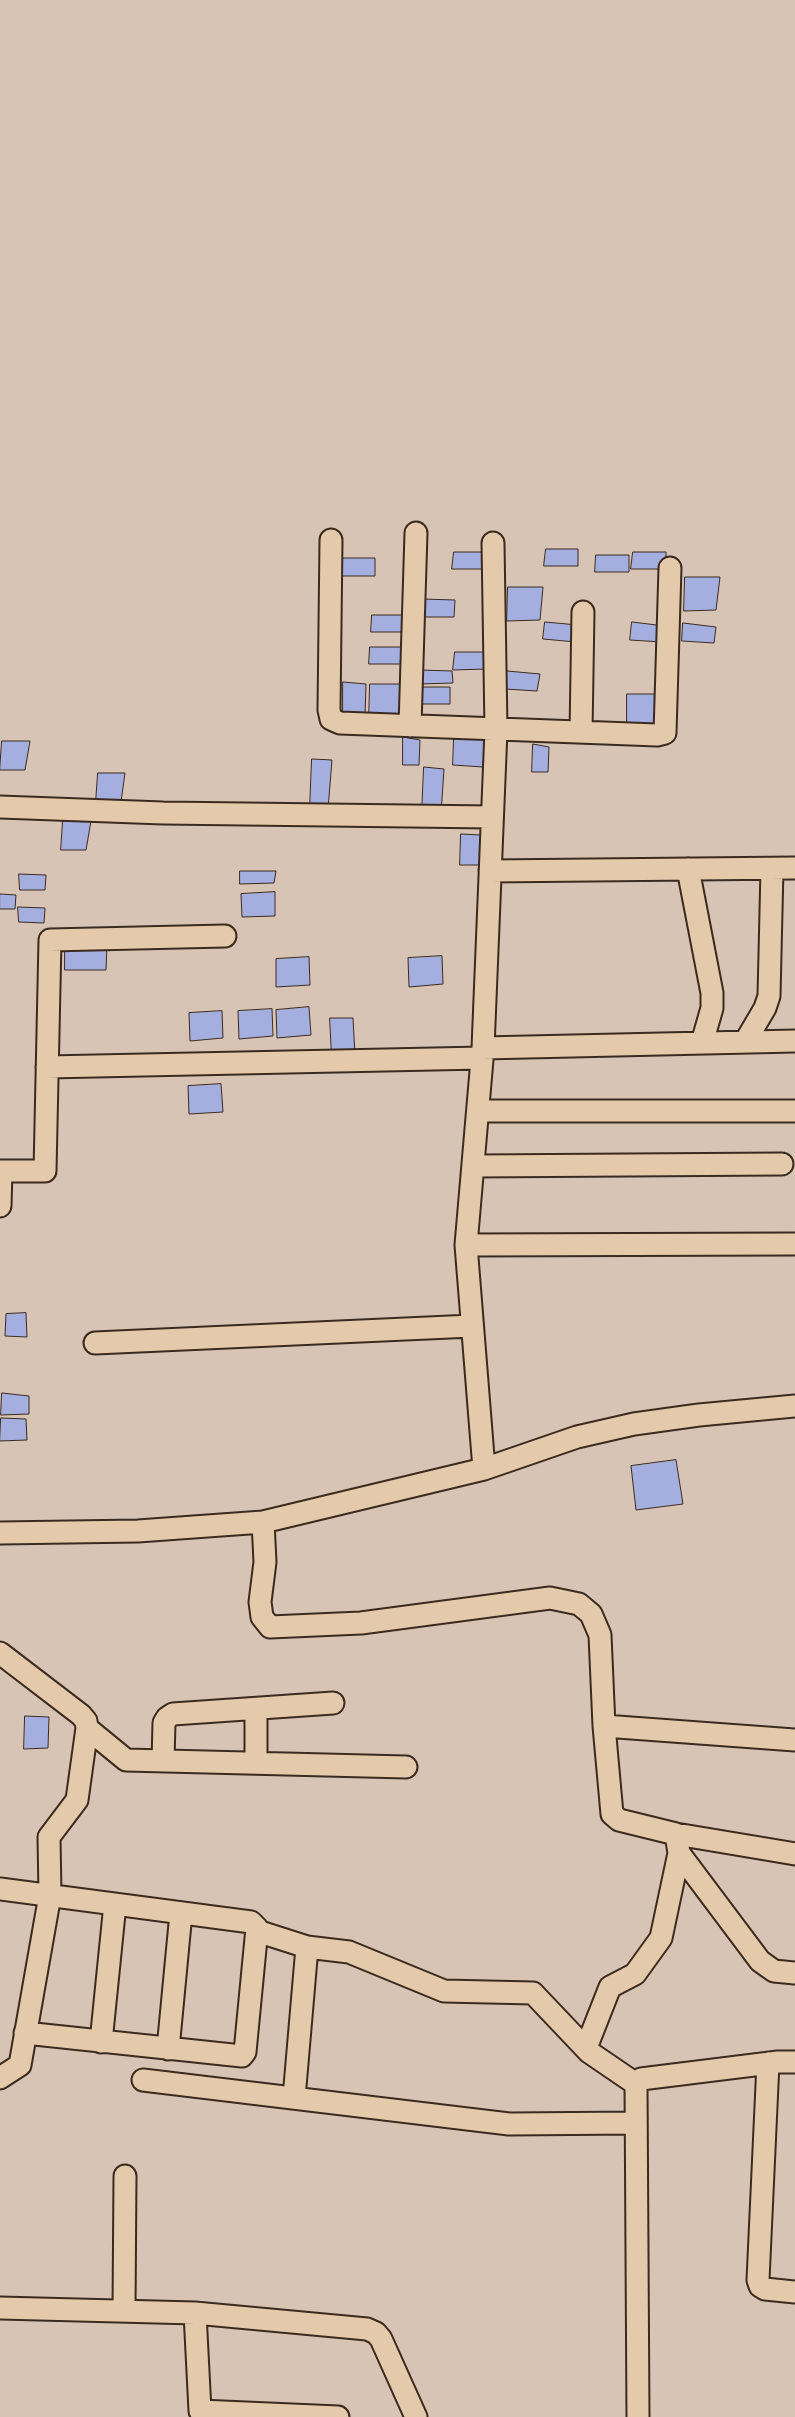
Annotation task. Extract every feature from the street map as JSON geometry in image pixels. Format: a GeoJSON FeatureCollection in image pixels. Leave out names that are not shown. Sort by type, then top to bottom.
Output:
{"type":"FeatureCollection","features":[{"type":"Feature","properties":{"kind":"street"},"geometry":{"type":"LineString","coordinates":[[410,726],[416,533]]}},
{"type":"Feature","properties":{"kind":"street"},"geometry":{"type":"LineString","coordinates":[[331,540],[329,710],[331,719],[340,723],[657,735],[665,733],[670,568]]}},
{"type":"Feature","properties":{"kind":"street"},"geometry":{"type":"LineString","coordinates":[[484,1469],[466,1245],[482,1053],[496,730],[493,543]]}},
{"type":"Feature","properties":{"kind":"street"},"geometry":{"type":"LineString","coordinates":[[581,732],[583,612]]}},
{"type":"Feature","properties":{"kind":"street"},"geometry":{"type":"LineString","coordinates":[[0,807],[163,813],[492,817]]}},
{"type":"Feature","properties":{"kind":"street"},"geometry":{"type":"LineString","coordinates":[[490,871],[795,868]]}},
{"type":"Feature","properties":{"kind":"street"},"geometry":{"type":"LineString","coordinates":[[688,869],[712,992],[712,1008],[702,1043]]}},
{"type":"Feature","properties":{"kind":"street"},"geometry":{"type":"LineString","coordinates":[[745,1042],[765,1008],[769,996],[772,869]]}},
{"type":"Feature","properties":{"kind":"street"},"geometry":{"type":"LineString","coordinates":[[0,1206],[1,1171],[45,1170],[50,940],[225,936]]}},
{"type":"Feature","properties":{"kind":"street"},"geometry":{"type":"LineString","coordinates":[[47,1067],[795,1041]]}},
{"type":"Feature","properties":{"kind":"street"},"geometry":{"type":"LineString","coordinates":[[478,1111],[795,1111]]}},
{"type":"Feature","properties":{"kind":"street"},"geometry":{"type":"LineString","coordinates":[[474,1166],[782,1164]]}},
{"type":"Feature","properties":{"kind":"street"},"geometry":{"type":"LineString","coordinates":[[466,1245],[795,1244]]}},
{"type":"Feature","properties":{"kind":"street"},"geometry":{"type":"LineString","coordinates":[[95,1343],[472,1326]]}},
{"type":"Feature","properties":{"kind":"street"},"geometry":{"type":"LineString","coordinates":[[0,1533],[138,1531],[263,1522],[484,1469],[577,1437],[634,1424],[699,1415],[795,1406]]}},
{"type":"Feature","properties":{"kind":"street"},"geometry":{"type":"LineString","coordinates":[[263,1522],[265,1562],[260,1602],[262,1616],[270,1627],[361,1623],[550,1598],[579,1604],[591,1614],[600,1635],[604,1726],[612,1814],[619,1820],[678,1843],[795,1854]]}},
{"type":"Feature","properties":{"kind":"street"},"geometry":{"type":"LineString","coordinates":[[0,1653],[81,1715],[86,1721],[87,1728],[77,1800],[49,1837],[50,1895],[20,2065],[0,2078]]}},
{"type":"Feature","properties":{"kind":"street"},"geometry":{"type":"LineString","coordinates":[[164,1761],[164,1722],[166,1718],[173,1714],[333,1703]]}},
{"type":"Feature","properties":{"kind":"street"},"geometry":{"type":"LineString","coordinates":[[256,1709],[256,1763]]}},
{"type":"Feature","properties":{"kind":"street"},"geometry":{"type":"LineString","coordinates":[[604,1726],[795,1740]]}},
{"type":"Feature","properties":{"kind":"street"},"geometry":{"type":"LineString","coordinates":[[87,1728],[126,1760],[406,1767]]}},
{"type":"Feature","properties":{"kind":"street"},"geometry":{"type":"LineString","coordinates":[[678,1843],[760,1961],[774,1971],[795,1973]]}},
{"type":"Feature","properties":{"kind":"street"},"geometry":{"type":"LineString","coordinates":[[586,2048],[610,1987],[635,1974],[661,1938],[678,1843]]}},
{"type":"Feature","properties":{"kind":"street"},"geometry":{"type":"LineString","coordinates":[[0,1889],[252,1922],[257,1931],[245,2052],[242,2056],[25,2034]]}},
{"type":"Feature","properties":{"kind":"street"},"geometry":{"type":"LineString","coordinates":[[101,2042],[115,1904]]}},
{"type":"Feature","properties":{"kind":"street"},"geometry":{"type":"LineString","coordinates":[[168,2049],[180,1913]]}},
{"type":"Feature","properties":{"kind":"street"},"geometry":{"type":"LineString","coordinates":[[257,1931],[307,1947],[349,1952],[444,1991],[533,1993],[586,2048],[636,2084]]}},
{"type":"Feature","properties":{"kind":"street"},"geometry":{"type":"LineString","coordinates":[[294,2098],[307,1947]]}},
{"type":"Feature","properties":{"kind":"street"},"geometry":{"type":"LineString","coordinates":[[638,2417],[636,2084],[641,2079],[768,2063],[795,2062]]}},
{"type":"Feature","properties":{"kind":"street"},"geometry":{"type":"LineString","coordinates":[[768,2063],[758,2280],[760,2286],[765,2289],[795,2292]]}},
{"type":"Feature","properties":{"kind":"street"},"geometry":{"type":"LineString","coordinates":[[143,2080],[509,2124],[635,2124]]}},
{"type":"Feature","properties":{"kind":"street"},"geometry":{"type":"LineString","coordinates":[[124,2310],[125,2176]]}},
{"type":"Feature","properties":{"kind":"street"},"geometry":{"type":"LineString","coordinates":[[0,2308],[196,2313],[367,2329],[376,2333],[381,2340],[416,2417]]}},
{"type":"Feature","properties":{"kind":"street"},"geometry":{"type":"LineString","coordinates":[[196,2313],[200,2411],[338,2417]]}},
{"type":"Feature","properties":{"kind":"building"},"geometry":{"type":"Polygon","coordinates":[[[546,549],[578,549],[578,566],[544,566],[546,549]]]}},
{"type":"Feature","properties":{"kind":"building"},"geometry":{"type":"Polygon","coordinates":[[[454,552],[486,552],[486,569],[452,569],[454,552]]]}},
{"type":"Feature","properties":{"kind":"building"},"geometry":{"type":"Polygon","coordinates":[[[633,552],[666,552],[666,569],[631,569],[633,552]]]}},
{"type":"Feature","properties":{"kind":"building"},"geometry":{"type":"Polygon","coordinates":[[[596,555],[629,555],[629,572],[595,572],[596,555]]]}},
{"type":"Feature","properties":{"kind":"building"},"geometry":{"type":"Polygon","coordinates":[[[342,558],[375,558],[375,576],[340,576],[342,558]]]}},
{"type":"Feature","properties":{"kind":"building"},"geometry":{"type":"Polygon","coordinates":[[[685,577],[720,577],[716,610],[684,611],[685,577]]]}},
{"type":"Feature","properties":{"kind":"building"},"geometry":{"type":"Polygon","coordinates":[[[508,587],[543,587],[540,620],[507,621],[508,587]]]}},
{"type":"Feature","properties":{"kind":"building"},"geometry":{"type":"Polygon","coordinates":[[[422,599],[455,600],[454,617],[420,617],[422,599]]]}},
{"type":"Feature","properties":{"kind":"building"},"geometry":{"type":"Polygon","coordinates":[[[372,615],[405,615],[405,632],[371,632],[372,615]]]}},
{"type":"Feature","properties":{"kind":"building"},"geometry":{"type":"Polygon","coordinates":[[[545,622],[578,625],[576,642],[543,639],[545,622]]]}},
{"type":"Feature","properties":{"kind":"building"},"geometry":{"type":"Polygon","coordinates":[[[632,622],[665,626],[662,642],[630,640],[632,622]]]}},
{"type":"Feature","properties":{"kind":"building"},"geometry":{"type":"Polygon","coordinates":[[[683,623],[716,627],[714,643],[682,641],[683,623]]]}},
{"type":"Feature","properties":{"kind":"building"},"geometry":{"type":"Polygon","coordinates":[[[370,647],[403,647],[403,664],[369,664],[370,647]]]}},
{"type":"Feature","properties":{"kind":"building"},"geometry":{"type":"Polygon","coordinates":[[[455,652],[487,652],[487,669],[453,670],[455,652]]]}},
{"type":"Feature","properties":{"kind":"building"},"geometry":{"type":"Polygon","coordinates":[[[420,670],[452,671],[453,683],[419,684],[420,670]]]}},
{"type":"Feature","properties":{"kind":"building"},"geometry":{"type":"Polygon","coordinates":[[[507,671],[540,674],[537,691],[505,689],[507,671]]]}},
{"type":"Feature","properties":{"kind":"building"},"geometry":{"type":"Polygon","coordinates":[[[343,682],[366,684],[365,717],[343,716],[343,682]]]}},
{"type":"Feature","properties":{"kind":"building"},"geometry":{"type":"Polygon","coordinates":[[[370,684],[405,684],[401,717],[369,718],[370,684]]]}},
{"type":"Feature","properties":{"kind":"building"},"geometry":{"type":"Polygon","coordinates":[[[418,687],[450,687],[450,704],[416,704],[418,687]]]}},
{"type":"Feature","properties":{"kind":"building"},"geometry":{"type":"Polygon","coordinates":[[[627,694],[662,694],[659,727],[627,728],[627,694]]]}},
{"type":"Feature","properties":{"kind":"building"},"geometry":{"type":"Polygon","coordinates":[[[403,737],[420,740],[419,765],[403,765],[403,737]]]}},
{"type":"Feature","properties":{"kind":"building"},"geometry":{"type":"Polygon","coordinates":[[[454,738],[485,739],[483,767],[453,765],[454,738]]]}},
{"type":"Feature","properties":{"kind":"building"},"geometry":{"type":"Polygon","coordinates":[[[2,741],[30,741],[25,770],[0,770],[2,741]]]}},
{"type":"Feature","properties":{"kind":"building"},"geometry":{"type":"Polygon","coordinates":[[[533,744],[549,747],[548,772],[532,772],[533,744]]]}},
{"type":"Feature","properties":{"kind":"building"},"geometry":{"type":"Polygon","coordinates":[[[312,759],[332,760],[328,809],[310,807],[312,759]]]}},
{"type":"Feature","properties":{"kind":"building"},"geometry":{"type":"Polygon","coordinates":[[[424,767],[444,769],[441,814],[422,812],[424,767]]]}},
{"type":"Feature","properties":{"kind":"building"},"geometry":{"type":"Polygon","coordinates":[[[98,773],[125,773],[121,802],[96,802],[98,773]]]}},
{"type":"Feature","properties":{"kind":"building"},"geometry":{"type":"Polygon","coordinates":[[[63,821],[91,821],[86,850],[61,850],[63,821]]]}},
{"type":"Feature","properties":{"kind":"building"},"geometry":{"type":"Polygon","coordinates":[[[461,834],[481,835],[481,865],[460,865],[461,834]]]}},
{"type":"Feature","properties":{"kind":"building"},"geometry":{"type":"Polygon","coordinates":[[[240,871],[276,871],[274,883],[240,884],[240,871]]]}},
{"type":"Feature","properties":{"kind":"building"},"geometry":{"type":"Polygon","coordinates":[[[19,874],[46,875],[45,890],[20,890],[19,874]]]}},
{"type":"Feature","properties":{"kind":"building"},"geometry":{"type":"Polygon","coordinates":[[[275,892],[275,916],[242,917],[241,894],[275,892]]]}},
{"type":"Feature","properties":{"kind":"building"},"geometry":{"type":"Polygon","coordinates":[[[0,894],[16,895],[15,909],[0,909],[0,894]]]}},
{"type":"Feature","properties":{"kind":"building"},"geometry":{"type":"Polygon","coordinates":[[[18,907],[45,908],[44,923],[19,922],[18,907]]]}},
{"type":"Feature","properties":{"kind":"building"},"geometry":{"type":"Polygon","coordinates":[[[65,945],[107,945],[106,970],[65,970],[65,945]]]}},
{"type":"Feature","properties":{"kind":"building"},"geometry":{"type":"Polygon","coordinates":[[[442,956],[443,984],[409,987],[408,958],[442,956]]]}},
{"type":"Feature","properties":{"kind":"building"},"geometry":{"type":"Polygon","coordinates":[[[309,957],[310,985],[276,987],[276,959],[309,957]]]}},
{"type":"Feature","properties":{"kind":"building"},"geometry":{"type":"Polygon","coordinates":[[[309,1007],[311,1035],[277,1038],[276,1010],[309,1007]]]}},
{"type":"Feature","properties":{"kind":"building"},"geometry":{"type":"Polygon","coordinates":[[[272,1009],[273,1036],[239,1039],[238,1011],[272,1009]]]}},
{"type":"Feature","properties":{"kind":"building"},"geometry":{"type":"Polygon","coordinates":[[[222,1011],[223,1038],[190,1041],[189,1013],[222,1011]]]}},
{"type":"Feature","properties":{"kind":"building"},"geometry":{"type":"Polygon","coordinates":[[[330,1018],[353,1018],[355,1055],[332,1057],[330,1018]]]}},
{"type":"Feature","properties":{"kind":"building"},"geometry":{"type":"Polygon","coordinates":[[[221,1084],[223,1112],[189,1114],[188,1086],[221,1084]]]}},
{"type":"Feature","properties":{"kind":"building"},"geometry":{"type":"Polygon","coordinates":[[[26,1313],[27,1337],[5,1336],[6,1314],[26,1313]]]}},
{"type":"Feature","properties":{"kind":"building"},"geometry":{"type":"Polygon","coordinates":[[[2,1393],[29,1396],[29,1414],[1,1415],[2,1393]]]}},
{"type":"Feature","properties":{"kind":"building"},"geometry":{"type":"Polygon","coordinates":[[[1,1418],[26,1419],[27,1440],[0,1441],[1,1418]]]}},
{"type":"Feature","properties":{"kind":"building"},"geometry":{"type":"Polygon","coordinates":[[[676,1460],[683,1504],[636,1510],[631,1466],[676,1460]]]}},
{"type":"Feature","properties":{"kind":"building"},"geometry":{"type":"Polygon","coordinates":[[[25,1716],[49,1717],[48,1748],[24,1749],[25,1716]]]}}]}
